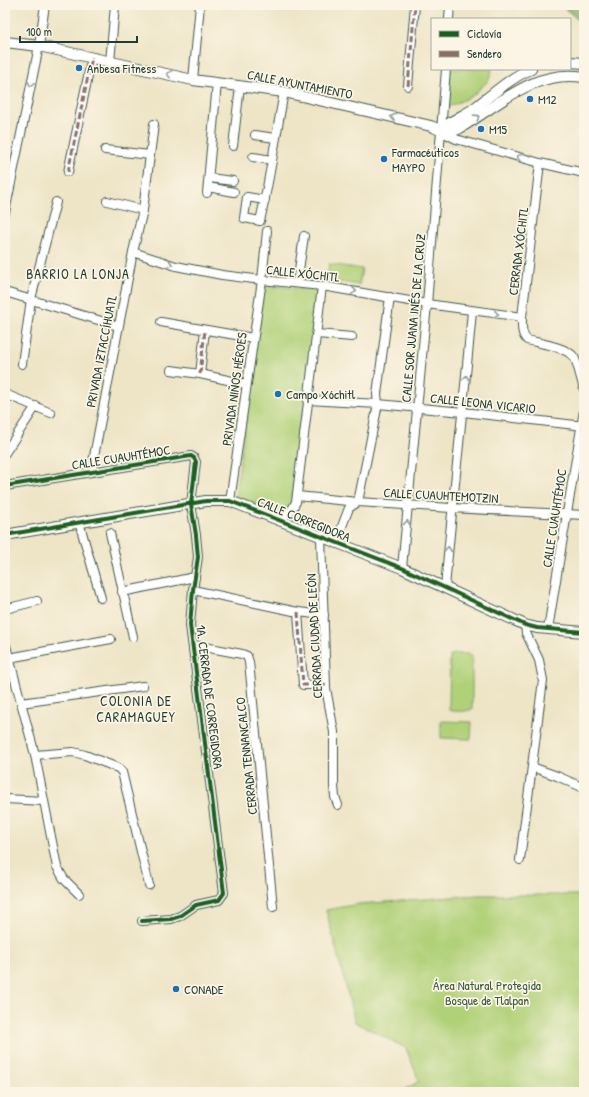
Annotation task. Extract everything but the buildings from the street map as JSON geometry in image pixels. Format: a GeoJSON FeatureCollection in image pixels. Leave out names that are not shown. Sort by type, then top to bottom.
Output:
{"type":"FeatureCollection","features":[{"type":"Feature","properties":{"kind":"street"},"geometry":{"type":"LineString","coordinates":[[5,212],[39,46],[44,5]]}},
{"type":"Feature","properties":{"kind":"street"},"geometry":{"type":"LineString","coordinates":[[110,62],[115,5]]}},
{"type":"Feature","properties":{"kind":"street"},"geometry":{"type":"LineString","coordinates":[[194,80],[200,5]]}},
{"type":"Feature","properties":{"kind":"street"},"geometry":{"type":"LineString","coordinates":[[408,86],[415,5]]}},
{"type":"Feature","properties":{"kind":"street"},"geometry":{"type":"LineString","coordinates":[[449,18],[450,5]]}},
{"type":"Feature","properties":{"kind":"street","name":"CALLE AYUNTAMIENTO"},"geometry":{"type":"LineString","coordinates":[[5,42],[39,46],[194,80],[284,92],[431,126],[456,140],[584,174]]}},
{"type":"Feature","properties":{"kind":"street"},"geometry":{"type":"LineString","coordinates":[[68,172],[92,57]]}},
{"type":"Feature","properties":{"kind":"street"},"geometry":{"type":"LineString","coordinates":[[571,62],[584,63]]}},
{"type":"Feature","properties":{"kind":"street","name":"CALLE SOR JUANA INÉS DE LA CRUZ"},"geometry":{"type":"LineString","coordinates":[[402,568],[427,304],[446,70]]}},
{"type":"Feature","properties":{"kind":"street"},"geometry":{"type":"LineString","coordinates":[[442,131],[448,124],[470,111],[518,76],[529,70]]}},
{"type":"Feature","properties":{"kind":"street"},"geometry":{"type":"LineString","coordinates":[[442,131],[453,131],[460,128],[526,86],[539,80],[566,75],[584,77]]}},
{"type":"Feature","properties":{"kind":"street"},"geometry":{"type":"LineString","coordinates":[[217,83],[208,190],[234,192]]}},
{"type":"Feature","properties":{"kind":"street"},"geometry":{"type":"LineString","coordinates":[[233,146],[240,86]]}},
{"type":"Feature","properties":{"kind":"street"},"geometry":{"type":"LineString","coordinates":[[265,200],[284,92]]}},
{"type":"Feature","properties":{"kind":"street","name":"PRIVADA IZTACCÍHUATL"},"geometry":{"type":"LineString","coordinates":[[91,472],[118,326],[143,210],[154,124]]}},
{"type":"Feature","properties":{"kind":"street"},"geometry":{"type":"LineString","coordinates":[[255,136],[275,138]]}},
{"type":"Feature","properties":{"kind":"street"},"geometry":{"type":"LineString","coordinates":[[105,150],[150,155]]}},
{"type":"Feature","properties":{"kind":"street"},"geometry":{"type":"LineString","coordinates":[[253,157],[272,160]]}},
{"type":"Feature","properties":{"kind":"street","name":"CERRADA XÓCHITL"},"geometry":{"type":"LineString","coordinates":[[540,163],[522,317],[522,332],[523,337],[527,340],[568,351],[574,356],[584,390]]}},
{"type":"Feature","properties":{"kind":"street"},"geometry":{"type":"LineString","coordinates":[[209,178],[233,181]]}},
{"type":"Feature","properties":{"kind":"street"},"geometry":{"type":"LineString","coordinates":[[107,201],[143,210]]}},
{"type":"Feature","properties":{"kind":"street"},"geometry":{"type":"LineString","coordinates":[[22,364],[31,299],[56,202]]}},
{"type":"Feature","properties":{"kind":"street","name":"PRIVADA NIÑOS HÉROES"},"geometry":{"type":"LineString","coordinates":[[230,501],[262,280],[267,231]]}},
{"type":"Feature","properties":{"kind":"street"},"geometry":{"type":"LineString","coordinates":[[298,283],[304,236]]}},
{"type":"Feature","properties":{"kind":"street","name":"CALLE XÓCHITL"},"geometry":{"type":"LineString","coordinates":[[133,252],[176,266],[222,275],[322,286],[472,311],[522,317]]}},
{"type":"Feature","properties":{"kind":"street"},"geometry":{"type":"LineString","coordinates":[[278,519],[291,511],[296,502],[322,286]]}},
{"type":"Feature","properties":{"kind":"street"},"geometry":{"type":"LineString","coordinates":[[5,292],[118,326]]}},
{"type":"Feature","properties":{"kind":"street"},"geometry":{"type":"LineString","coordinates":[[336,542],[349,508],[358,502],[378,404],[377,394],[390,297]]}},
{"type":"Feature","properties":{"kind":"street"},"geometry":{"type":"LineString","coordinates":[[445,588],[451,508],[463,412],[472,311]]}},
{"type":"Feature","properties":{"kind":"street"},"geometry":{"type":"LineString","coordinates":[[161,322],[253,338]]}},
{"type":"Feature","properties":{"kind":"street"},"geometry":{"type":"LineString","coordinates":[[200,374],[205,330]]}},
{"type":"Feature","properties":{"kind":"street"},"geometry":{"type":"LineString","coordinates":[[317,334],[352,337]]}},
{"type":"Feature","properties":{"kind":"street"},"geometry":{"type":"LineString","coordinates":[[171,370],[200,374],[246,384]]}},
{"type":"Feature","properties":{"kind":"street"},"geometry":{"type":"LineString","coordinates":[[5,394],[51,413]]}},
{"type":"Feature","properties":{"kind":"street","name":"CALLE LEONA VICARIO"},"geometry":{"type":"LineString","coordinates":[[308,400],[378,404],[463,412],[583,426]]}},
{"type":"Feature","properties":{"kind":"street"},"geometry":{"type":"LineString","coordinates":[[5,453],[36,406]]}},
{"type":"Feature","properties":{"kind":"street","name":"CALLE CUAUHTÉMOC"},"geometry":{"type":"LineString","coordinates":[[548,629],[583,426],[584,410]]}},
{"type":"Feature","properties":{"kind":"street","name":"CALLE CUAUHTÉMOC"},"geometry":{"type":"LineString","coordinates":[[5,486],[191,456],[196,462],[191,504]]}},
{"type":"Feature","properties":{"kind":"street","name":"CALLE CUAUHTEMOTZIN"},"geometry":{"type":"LineString","coordinates":[[297,496],[358,502],[584,515]]}},
{"type":"Feature","properties":{"kind":"street","name":"CALLE CORREGIDORA"},"geometry":{"type":"LineString","coordinates":[[5,535],[206,501],[230,501],[402,568],[525,625],[548,629],[584,632]]}},
{"type":"Feature","properties":{"kind":"street","name":"1A. CERRADA DE CORREGIDORA"},"geometry":{"type":"LineString","coordinates":[[142,921],[171,919],[180,916],[196,905],[219,900],[224,893],[190,618],[198,557],[191,504]]}},
{"type":"Feature","properties":{"kind":"street"},"geometry":{"type":"LineString","coordinates":[[79,522],[101,598]]}},
{"type":"Feature","properties":{"kind":"street"},"geometry":{"type":"LineString","coordinates":[[110,533],[133,637]]}},
{"type":"Feature","properties":{"kind":"street","name":"CERRADA CIUDAD DE LEÓN"},"geometry":{"type":"LineString","coordinates":[[321,537],[326,685],[334,732],[334,786],[338,805]]}},
{"type":"Feature","properties":{"kind":"street"},"geometry":{"type":"LineString","coordinates":[[122,592],[195,577]]}},
{"type":"Feature","properties":{"kind":"street"},"geometry":{"type":"LineString","coordinates":[[193,590],[298,612],[324,615]]}},
{"type":"Feature","properties":{"kind":"street"},"geometry":{"type":"LineString","coordinates":[[5,609],[38,601]]}},
{"type":"Feature","properties":{"kind":"street"},"geometry":{"type":"LineString","coordinates":[[298,612],[303,685],[326,685]]}},
{"type":"Feature","properties":{"kind":"street"},"geometry":{"type":"LineString","coordinates":[[520,860],[543,680],[539,660],[526,633],[525,625]]}},
{"type":"Feature","properties":{"kind":"street"},"geometry":{"type":"LineString","coordinates":[[9,658],[112,639]]}},
{"type":"Feature","properties":{"kind":"street"},"geometry":{"type":"LineString","coordinates":[[5,643],[35,755],[57,868],[64,879],[79,894]]}},
{"type":"Feature","properties":{"kind":"street","name":"CERRADA TENNANCALCO"},"geometry":{"type":"LineString","coordinates":[[194,645],[247,656],[273,907]]}},
{"type":"Feature","properties":{"kind":"street"},"geometry":{"type":"LineString","coordinates":[[21,703],[143,686]]}},
{"type":"Feature","properties":{"kind":"street"},"geometry":{"type":"LineString","coordinates":[[35,755],[73,752],[118,768],[122,772],[149,885]]}},
{"type":"Feature","properties":{"kind":"street"},"geometry":{"type":"LineString","coordinates":[[532,766],[584,788]]}},
{"type":"Feature","properties":{"kind":"street"},"geometry":{"type":"LineString","coordinates":[[5,799],[44,801]]}},
{"type":"Feature","properties":{"kind":"green space"},"geometry":{"type":"Polygon","coordinates":[[[561,5],[584,5],[584,25],[563,7],[561,5]]]}},
{"type":"Feature","properties":{"kind":"green space"},"geometry":{"type":"Polygon","coordinates":[[[451,70],[492,70],[489,80],[472,96],[448,107],[451,70]]]}},
{"type":"Feature","properties":{"kind":"green space"},"geometry":{"type":"Polygon","coordinates":[[[329,264],[362,269],[359,285],[327,280],[329,264]]]}},
{"type":"Feature","properties":{"kind":"green space","name":"Campo Xóchitl"},"geometry":{"type":"Polygon","coordinates":[[[264,285],[320,291],[291,504],[286,510],[281,512],[235,497],[264,285]]]}},
{"type":"Feature","properties":{"kind":"green space"},"geometry":{"type":"Polygon","coordinates":[[[455,654],[467,654],[472,656],[472,709],[467,711],[449,710],[450,656],[455,654]]]}},
{"type":"Feature","properties":{"kind":"green space"},"geometry":{"type":"Polygon","coordinates":[[[441,721],[472,722],[471,739],[441,738],[441,721]]]}},
{"type":"Feature","properties":{"kind":"green space","name":"Área Natural Protegida Bosque de Tlalpan"},"geometry":{"type":"Polygon","coordinates":[[[478,895],[584,895],[584,1092],[401,1092],[419,1081],[406,1048],[355,1022],[326,910],[359,904],[478,895]]]}},
{"type":"Feature","properties":{"kind":"marked path"},"geometry":{"type":"LineString","coordinates":[[408,86],[415,5]]}},
{"type":"Feature","properties":{"kind":"marked path"},"geometry":{"type":"LineString","coordinates":[[68,172],[92,57]]}},
{"type":"Feature","properties":{"kind":"marked path"},"geometry":{"type":"LineString","coordinates":[[200,374],[205,330]]}},
{"type":"Feature","properties":{"kind":"marked path"},"geometry":{"type":"LineString","coordinates":[[298,612],[303,685],[326,685]]}},
{"type":"Feature","properties":{"kind":"cycle path"},"geometry":{"type":"LineString","coordinates":[[5,486],[191,456],[196,462],[191,504],[198,557],[190,625],[224,893],[219,900],[196,905],[180,916],[171,919],[142,921]]}},
{"type":"Feature","properties":{"kind":"cycle path"},"geometry":{"type":"LineString","coordinates":[[5,535],[206,501],[230,501],[402,568],[525,625],[537,628],[584,632]]}},
{"type":"Feature","properties":{"kind":"place","name":"Anbesa Fitness"},"geometry":{"type":"Point","coordinates":[79,68]}},
{"type":"Feature","properties":{"kind":"place","name":"M12"},"geometry":{"type":"Point","coordinates":[530,99]}},
{"type":"Feature","properties":{"kind":"place","name":"M15"},"geometry":{"type":"Point","coordinates":[481,129]}},
{"type":"Feature","properties":{"kind":"place","name":"Farmacéuticos MAYPO"},"geometry":{"type":"Point","coordinates":[384,159]}},
{"type":"Feature","properties":{"kind":"place","name":"Campo Xóchitl"},"geometry":{"type":"Point","coordinates":[278,394]}},
{"type":"Feature","properties":{"kind":"place","name":"CONADE"},"geometry":{"type":"Point","coordinates":[176,989]}},
{"type":"Feature","properties":{"kind":"district","name":"BARRIO LA LONJA"},"geometry":{"type":"Point","coordinates":[78,273]}},
{"type":"Feature","properties":{"kind":"district","name":"COLONIA DE CARAMAGUEY"},"geometry":{"type":"Point","coordinates":[136,708]}}]}
